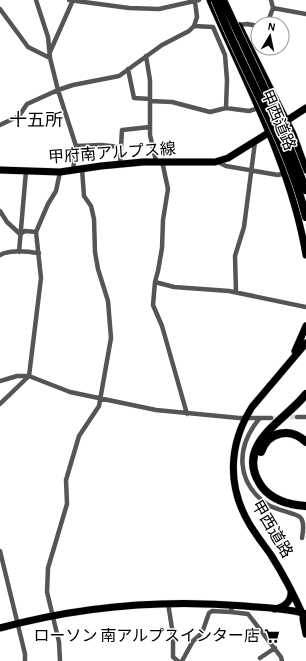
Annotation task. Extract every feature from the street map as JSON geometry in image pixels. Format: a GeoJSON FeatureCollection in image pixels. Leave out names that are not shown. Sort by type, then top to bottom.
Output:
{"type":"FeatureCollection","features":[{"type":"Feature","properties":{"kind":"highway"},"geometry":{"type":"LineString","coordinates":[[215,0],[280,140],[297,185],[306,217]]}},
{"type":"Feature","properties":{"kind":"highway"},"geometry":{"type":"LineString","coordinates":[[223,0],[285,132],[306,190]]}},
{"type":"Feature","properties":{"kind":"highway"},"geometry":{"type":"LineString","coordinates":[[306,394],[263,435],[256,450],[254,467],[260,483],[272,496],[289,504],[306,506]]}},
{"type":"Feature","properties":{"kind":"highway"},"geometry":{"type":"LineString","coordinates":[[306,442],[292,433],[280,433],[274,435],[264,444],[261,450],[259,466],[264,480],[274,491],[290,499],[306,501]]}},
{"type":"Feature","properties":{"kind":"main road","name":"甲西道路"},"geometry":{"type":"LineString","coordinates":[[210,0],[269,133],[285,174],[298,219],[306,255]]}},
{"type":"Feature","properties":{"kind":"main road","name":"甲西道路"},"geometry":{"type":"LineString","coordinates":[[227,0],[286,120],[306,170]]}},
{"type":"Feature","properties":{"kind":"main road","name":"甲府南アルプス線"},"geometry":{"type":"LineString","coordinates":[[0,170],[60,172],[82,168],[159,161],[204,163],[218,162],[255,142],[306,108]]}},
{"type":"Feature","properties":{"kind":"main road","name":"甲西道路"},"geometry":{"type":"LineString","coordinates":[[281,373],[298,347],[306,326]]}},
{"type":"Feature","properties":{"kind":"main road","name":"甲西道路"},"geometry":{"type":"LineString","coordinates":[[306,343],[245,418],[235,443],[232,470],[237,496],[250,525],[271,554],[305,613],[306,622]]}},
{"type":"Feature","properties":{"kind":"main road"},"geometry":{"type":"LineString","coordinates":[[275,609],[283,607],[288,602],[291,590]]}},
{"type":"Feature","properties":{"kind":"main road"},"geometry":{"type":"LineString","coordinates":[[0,628],[53,615],[103,608],[168,603],[231,609],[275,609],[305,613]]}},
{"type":"Feature","properties":{"kind":"main road","name":"甲西道路"},"geometry":{"type":"LineString","coordinates":[[305,613],[306,634]]}},
{"type":"Feature","properties":{"kind":"street"},"geometry":{"type":"LineString","coordinates":[[36,0],[48,37],[50,55],[58,90],[76,146],[73,170]]}},
{"type":"Feature","properties":{"kind":"street"},"geometry":{"type":"LineString","coordinates":[[0,125],[18,116],[27,104],[58,90],[73,85],[119,76],[146,56],[189,31],[194,26],[198,12],[197,1],[159,9],[129,8],[69,0]]}},
{"type":"Feature","properties":{"kind":"street"},"geometry":{"type":"LineString","coordinates":[[50,55],[73,0]]}},
{"type":"Feature","properties":{"kind":"street"},"geometry":{"type":"LineString","coordinates":[[270,16],[273,8],[271,0]]}},
{"type":"Feature","properties":{"kind":"street"},"geometry":{"type":"LineString","coordinates":[[273,8],[306,14]]}},
{"type":"Feature","properties":{"kind":"street"},"geometry":{"type":"LineString","coordinates":[[0,9],[28,47],[50,55]]}},
{"type":"Feature","properties":{"kind":"street"},"geometry":{"type":"LineString","coordinates":[[239,25],[250,25]]}},
{"type":"Feature","properties":{"kind":"street"},"geometry":{"type":"LineString","coordinates":[[194,26],[213,27],[225,55],[227,80],[226,108]]}},
{"type":"Feature","properties":{"kind":"street"},"geometry":{"type":"LineString","coordinates":[[146,56],[150,80],[150,127],[168,189],[163,220],[162,248],[155,282],[153,305],[162,326],[187,414]]}},
{"type":"Feature","properties":{"kind":"street"},"geometry":{"type":"LineString","coordinates":[[128,70],[134,98],[172,102],[210,112],[226,108],[249,111],[258,108]]}},
{"type":"Feature","properties":{"kind":"street"},"geometry":{"type":"LineString","coordinates":[[120,164],[122,130],[150,127]]}},
{"type":"Feature","properties":{"kind":"street"},"geometry":{"type":"LineString","coordinates":[[236,292],[236,256],[244,227],[255,142]]}},
{"type":"Feature","properties":{"kind":"street"},"geometry":{"type":"LineString","coordinates":[[76,146],[101,144],[120,147]]}},
{"type":"Feature","properties":{"kind":"street"},"geometry":{"type":"LineString","coordinates":[[218,162],[226,166],[278,175],[285,174]]}},
{"type":"Feature","properties":{"kind":"street"},"geometry":{"type":"LineString","coordinates":[[60,661],[59,642],[47,592],[46,580],[48,568],[67,504],[68,472],[81,430],[97,410],[101,400],[111,338],[108,301],[95,252],[94,219],[90,206],[84,196],[82,168]]}},
{"type":"Feature","properties":{"kind":"street"},"geometry":{"type":"LineString","coordinates":[[19,252],[26,171]]}},
{"type":"Feature","properties":{"kind":"street"},"geometry":{"type":"LineString","coordinates":[[0,404],[29,376],[41,278],[36,232],[48,204],[56,191],[60,172]]}},
{"type":"Feature","properties":{"kind":"street"},"geometry":{"type":"LineString","coordinates":[[0,211],[7,222],[20,234]]}},
{"type":"Feature","properties":{"kind":"street"},"geometry":{"type":"LineString","coordinates":[[20,234],[24,231],[36,232]]}},
{"type":"Feature","properties":{"kind":"street"},"geometry":{"type":"LineString","coordinates":[[0,255],[4,253],[19,252],[39,253]]}},
{"type":"Feature","properties":{"kind":"street"},"geometry":{"type":"LineString","coordinates":[[155,282],[174,287],[236,292],[306,307]]}},
{"type":"Feature","properties":{"kind":"street"},"geometry":{"type":"LineString","coordinates":[[0,381],[17,376],[29,376],[70,392],[101,400],[156,410],[187,414],[259,419],[271,418]]}},
{"type":"Feature","properties":{"kind":"street"},"geometry":{"type":"LineString","coordinates":[[297,418],[306,418]]}},
{"type":"Feature","properties":{"kind":"street"},"geometry":{"type":"LineString","coordinates":[[259,419],[250,430],[244,443],[242,467],[249,483],[260,498],[268,505],[299,517],[302,521],[302,538]]}},
{"type":"Feature","properties":{"kind":"street"},"geometry":{"type":"LineString","coordinates":[[0,551],[26,654],[25,661]]}},
{"type":"Feature","properties":{"kind":"street"},"geometry":{"type":"LineString","coordinates":[[168,603],[172,628],[173,657],[178,661]]}},
{"type":"Feature","properties":{"kind":"street"},"geometry":{"type":"LineString","coordinates":[[182,661],[193,641],[202,633],[209,613],[212,611],[231,609],[248,614],[275,648],[282,661]]}},
{"type":"Feature","properties":{"kind":"street"},"geometry":{"type":"LineString","coordinates":[[247,637],[260,629]]}},
{"type":"Feature","properties":{"kind":"street"},"geometry":{"type":"LineString","coordinates":[[260,658],[275,648]]}},
{"type":"Feature","properties":{"kind":"tunnel"},"geometry":{"type":"LineString","coordinates":[[271,418],[297,417]]}},
{"type":"Feature","properties":{"kind":"place","name":"ローソン 南アルプスインター店"},"geometry":{"type":"Point","coordinates":[272,636]}},
{"type":"Feature","properties":{"kind":"district","name":"十五所"},"geometry":{"type":"Point","coordinates":[36,121]}}]}
